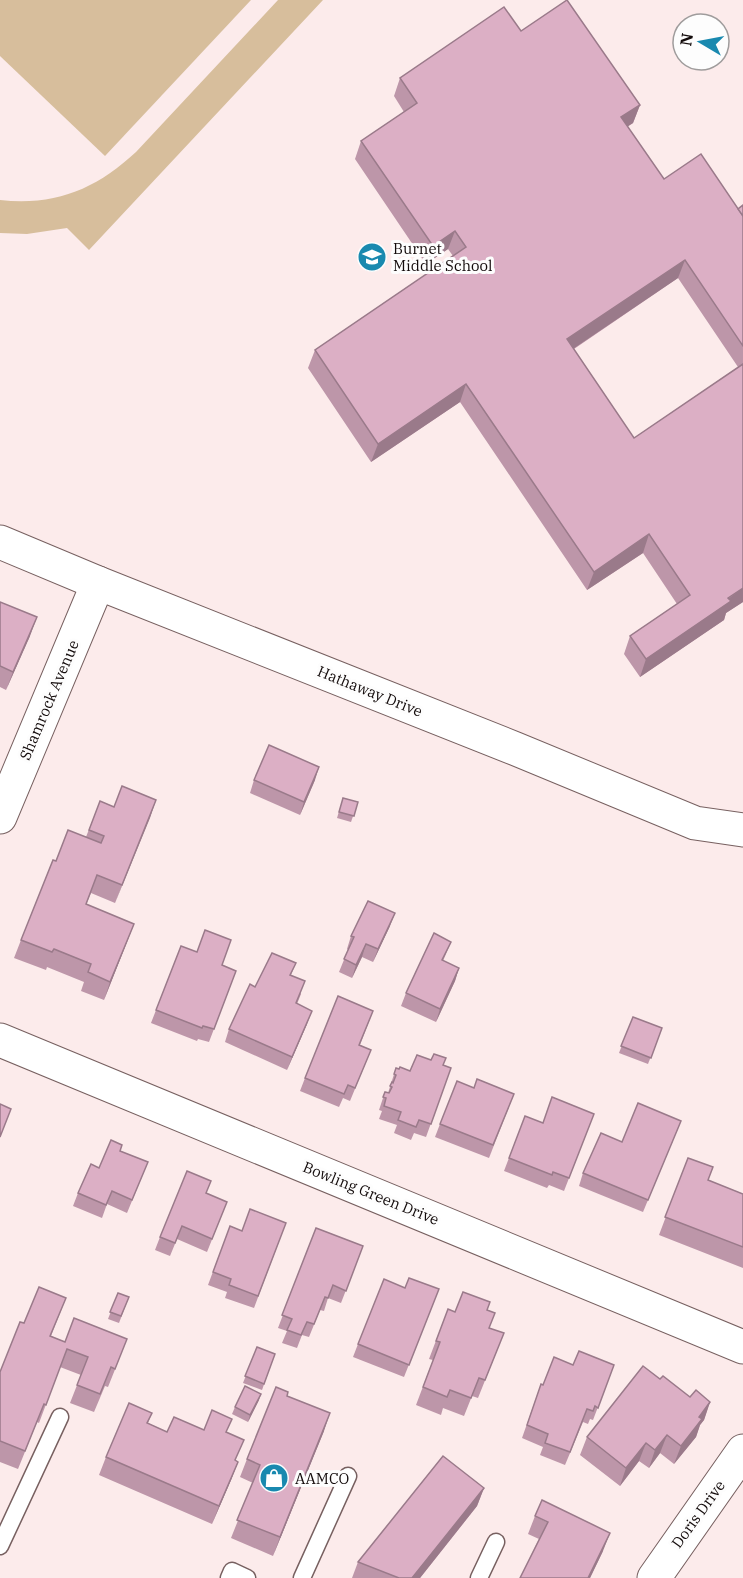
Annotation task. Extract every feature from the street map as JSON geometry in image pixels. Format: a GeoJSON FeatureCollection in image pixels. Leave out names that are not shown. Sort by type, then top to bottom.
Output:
{"type":"FeatureCollection","features":[{"type":"Feature","properties":{"kind":"street","name":"Hathaway Drive"},"geometry":{"type":"LineString","coordinates":[[0,542],[695,824],[743,830]]}},
{"type":"Feature","properties":{"kind":"street","name":"Shamrock Avenue"},"geometry":{"type":"LineString","coordinates":[[0,817],[98,583]]}},
{"type":"Feature","properties":{"kind":"street","name":"Bowling Green Drive"},"geometry":{"type":"LineString","coordinates":[[0,1040],[743,1347]]}},
{"type":"Feature","properties":{"kind":"street","name":"Doris Drive"},"geometry":{"type":"LineString","coordinates":[[654,1578],[743,1451]]}},
{"type":"Feature","properties":{"kind":"lane"},"geometry":{"type":"LineString","coordinates":[[0,1546],[60,1417]]}},
{"type":"Feature","properties":{"kind":"lane"},"geometry":{"type":"LineString","coordinates":[[302,1578],[348,1476]]}},
{"type":"Feature","properties":{"kind":"lane"},"geometry":{"type":"LineString","coordinates":[[479,1578],[496,1542]]}},
{"type":"Feature","properties":{"kind":"lane"},"geometry":{"type":"LineString","coordinates":[[229,1578],[232,1571],[247,1578]]}},
{"type":"Feature","properties":{"kind":"shaded area"},"geometry":{"type":"Polygon","coordinates":[[[0,0],[251,0],[105,156],[0,56],[0,0]]]}},
{"type":"Feature","properties":{"kind":"shaded area"},"geometry":{"type":"Polygon","coordinates":[[[278,0],[323,0],[89,250],[67,228],[27,234],[0,233],[0,200],[39,200],[57,197],[90,185],[121,165],[136,152],[278,0]]]}},
{"type":"Feature","properties":{"kind":"building"},"geometry":{"type":"Polygon","coordinates":[[[567,0],[640,105],[621,117],[664,179],[701,154],[743,216],[743,346],[685,260],[567,339],[634,438],[743,364],[743,588],[728,598],[731,601],[646,659],[630,636],[690,595],[649,534],[594,572],[466,384],[378,444],[315,350],[466,247],[455,231],[433,246],[361,141],[417,103],[400,78],[504,7],[521,31],[567,0]]]}},
{"type":"Feature","properties":{"kind":"building"},"geometry":{"type":"Polygon","coordinates":[[[743,205],[743,216],[738,209],[743,205]]]}},
{"type":"Feature","properties":{"kind":"building"},"geometry":{"type":"Polygon","coordinates":[[[0,602],[37,617],[13,672],[0,666],[0,602]]]}},
{"type":"Feature","properties":{"kind":"building"},"geometry":{"type":"Polygon","coordinates":[[[269,745],[319,767],[304,802],[254,780],[269,745]]]}},
{"type":"Feature","properties":{"kind":"building"},"geometry":{"type":"Polygon","coordinates":[[[122,786],[156,800],[122,885],[97,875],[86,904],[134,924],[110,982],[88,972],[91,964],[54,949],[52,952],[21,940],[53,860],[56,861],[68,830],[101,843],[104,836],[89,830],[100,801],[114,807],[122,786]]]}},
{"type":"Feature","properties":{"kind":"building"},"geometry":{"type":"Polygon","coordinates":[[[343,798],[358,802],[354,816],[339,812],[343,798]]]}},
{"type":"Feature","properties":{"kind":"building"},"geometry":{"type":"Polygon","coordinates":[[[368,901],[395,913],[378,949],[366,944],[356,965],[344,959],[354,937],[351,936],[368,901]]]}},
{"type":"Feature","properties":{"kind":"building"},"geometry":{"type":"Polygon","coordinates":[[[205,930],[231,940],[222,965],[236,971],[214,1029],[203,1026],[202,1028],[156,1010],[181,946],[197,952],[205,930]]]}},
{"type":"Feature","properties":{"kind":"building"},"geometry":{"type":"Polygon","coordinates":[[[434,933],[451,942],[442,960],[459,968],[440,1009],[406,993],[434,933]]]}},
{"type":"Feature","properties":{"kind":"building"},"geometry":{"type":"Polygon","coordinates":[[[272,953],[296,963],[290,975],[305,981],[296,1003],[312,1011],[292,1057],[229,1029],[250,984],[255,987],[272,953]]]}},
{"type":"Feature","properties":{"kind":"building"},"geometry":{"type":"Polygon","coordinates":[[[338,996],[373,1011],[359,1045],[371,1050],[355,1088],[348,1085],[344,1094],[305,1078],[338,996]]]}},
{"type":"Feature","properties":{"kind":"building"},"geometry":{"type":"Polygon","coordinates":[[[633,1017],[662,1028],[651,1058],[621,1046],[633,1017]]]}},
{"type":"Feature","properties":{"kind":"building"},"geometry":{"type":"Polygon","coordinates":[[[434,1054],[446,1058],[443,1065],[451,1068],[431,1124],[419,1120],[416,1127],[398,1120],[401,1112],[384,1106],[386,1098],[383,1097],[385,1092],[389,1093],[392,1087],[390,1086],[396,1075],[394,1074],[396,1068],[400,1067],[410,1071],[417,1055],[431,1060],[434,1054]]]}},
{"type":"Feature","properties":{"kind":"building"},"geometry":{"type":"Polygon","coordinates":[[[477,1079],[514,1094],[493,1145],[440,1124],[457,1081],[474,1088],[477,1079]]]}},
{"type":"Feature","properties":{"kind":"building"},"geometry":{"type":"Polygon","coordinates":[[[552,1097],[594,1114],[569,1178],[553,1172],[552,1175],[509,1158],[525,1116],[543,1123],[552,1097]]]}},
{"type":"Feature","properties":{"kind":"building"},"geometry":{"type":"Polygon","coordinates":[[[638,1103],[681,1121],[648,1200],[583,1173],[601,1133],[622,1142],[638,1103]]]}},
{"type":"Feature","properties":{"kind":"building"},"geometry":{"type":"Polygon","coordinates":[[[0,1104],[11,1109],[0,1137],[0,1104]]]}},
{"type":"Feature","properties":{"kind":"building"},"geometry":{"type":"Polygon","coordinates":[[[111,1140],[122,1145],[120,1151],[148,1162],[132,1200],[112,1191],[106,1205],[78,1193],[91,1164],[99,1168],[111,1140]]]}},
{"type":"Feature","properties":{"kind":"building"},"geometry":{"type":"Polygon","coordinates":[[[688,1158],[713,1167],[708,1180],[743,1194],[743,1247],[665,1217],[688,1158]]]}},
{"type":"Feature","properties":{"kind":"building"},"geometry":{"type":"Polygon","coordinates":[[[187,1171],[211,1181],[206,1193],[227,1202],[212,1239],[182,1226],[175,1243],[160,1237],[187,1171]]]}},
{"type":"Feature","properties":{"kind":"building"},"geometry":{"type":"Polygon","coordinates":[[[250,1209],[286,1223],[258,1296],[229,1285],[231,1279],[213,1272],[230,1226],[242,1231],[250,1209]]]}},
{"type":"Feature","properties":{"kind":"building"},"geometry":{"type":"Polygon","coordinates":[[[316,1228],[363,1246],[346,1291],[333,1285],[328,1298],[325,1297],[314,1324],[307,1322],[301,1335],[287,1330],[292,1319],[282,1315],[316,1228]]]}},
{"type":"Feature","properties":{"kind":"building"},"geometry":{"type":"Polygon","coordinates":[[[409,1278],[439,1289],[409,1365],[358,1344],[384,1279],[405,1288],[409,1278]]]}},
{"type":"Feature","properties":{"kind":"building"},"geometry":{"type":"Polygon","coordinates":[[[39,1287],[66,1298],[50,1336],[65,1342],[74,1318],[127,1339],[115,1369],[111,1367],[100,1394],[77,1385],[88,1357],[67,1349],[46,1405],[44,1404],[25,1451],[0,1441],[0,1372],[20,1322],[24,1323],[39,1287]]]}},
{"type":"Feature","properties":{"kind":"building"},"geometry":{"type":"Polygon","coordinates":[[[463,1292],[490,1302],[487,1310],[495,1313],[489,1328],[504,1333],[485,1380],[479,1378],[471,1398],[450,1390],[447,1397],[423,1387],[440,1342],[436,1341],[448,1309],[455,1312],[463,1292]]]}},
{"type":"Feature","properties":{"kind":"building"},"geometry":{"type":"Polygon","coordinates":[[[118,1293],[129,1297],[121,1316],[110,1312],[118,1293]]]}},
{"type":"Feature","properties":{"kind":"building"},"geometry":{"type":"Polygon","coordinates":[[[257,1347],[275,1354],[264,1384],[245,1376],[257,1347]]]}},
{"type":"Feature","properties":{"kind":"building"},"geometry":{"type":"Polygon","coordinates":[[[579,1351],[614,1365],[598,1408],[595,1406],[593,1411],[587,1409],[570,1452],[545,1443],[548,1434],[527,1425],[541,1384],[543,1385],[554,1357],[573,1365],[579,1351]]]}},
{"type":"Feature","properties":{"kind":"building"},"geometry":{"type":"Polygon","coordinates":[[[643,1366],[660,1379],[663,1376],[690,1397],[696,1390],[710,1402],[699,1417],[702,1419],[681,1446],[667,1435],[655,1450],[646,1443],[626,1468],[587,1437],[643,1366]]]}},
{"type":"Feature","properties":{"kind":"building"},"geometry":{"type":"Polygon","coordinates":[[[245,1386],[261,1394],[250,1415],[235,1407],[245,1386]]]}},
{"type":"Feature","properties":{"kind":"building"},"geometry":{"type":"Polygon","coordinates":[[[276,1387],[288,1392],[287,1396],[330,1413],[280,1537],[237,1520],[260,1465],[247,1459],[276,1387]]]}},
{"type":"Feature","properties":{"kind":"building"},"geometry":{"type":"Polygon","coordinates":[[[129,1403],[152,1413],[147,1423],[167,1432],[174,1417],[204,1430],[212,1410],[232,1419],[226,1432],[244,1440],[235,1460],[238,1462],[219,1506],[106,1457],[129,1403]]]}},
{"type":"Feature","properties":{"kind":"building"},"geometry":{"type":"Polygon","coordinates":[[[443,1456],[484,1488],[412,1578],[399,1578],[358,1562],[443,1456]]]}},
{"type":"Feature","properties":{"kind":"building"},"geometry":{"type":"Polygon","coordinates":[[[542,1500],[610,1533],[588,1578],[520,1578],[548,1522],[535,1516],[542,1500]]]}},
{"type":"Feature","properties":{"kind":"place","name":"Burnet Middle School"},"geometry":{"type":"Point","coordinates":[372,257]}},
{"type":"Feature","properties":{"kind":"place","name":"AAMCO"},"geometry":{"type":"Point","coordinates":[274,1478]}}]}
